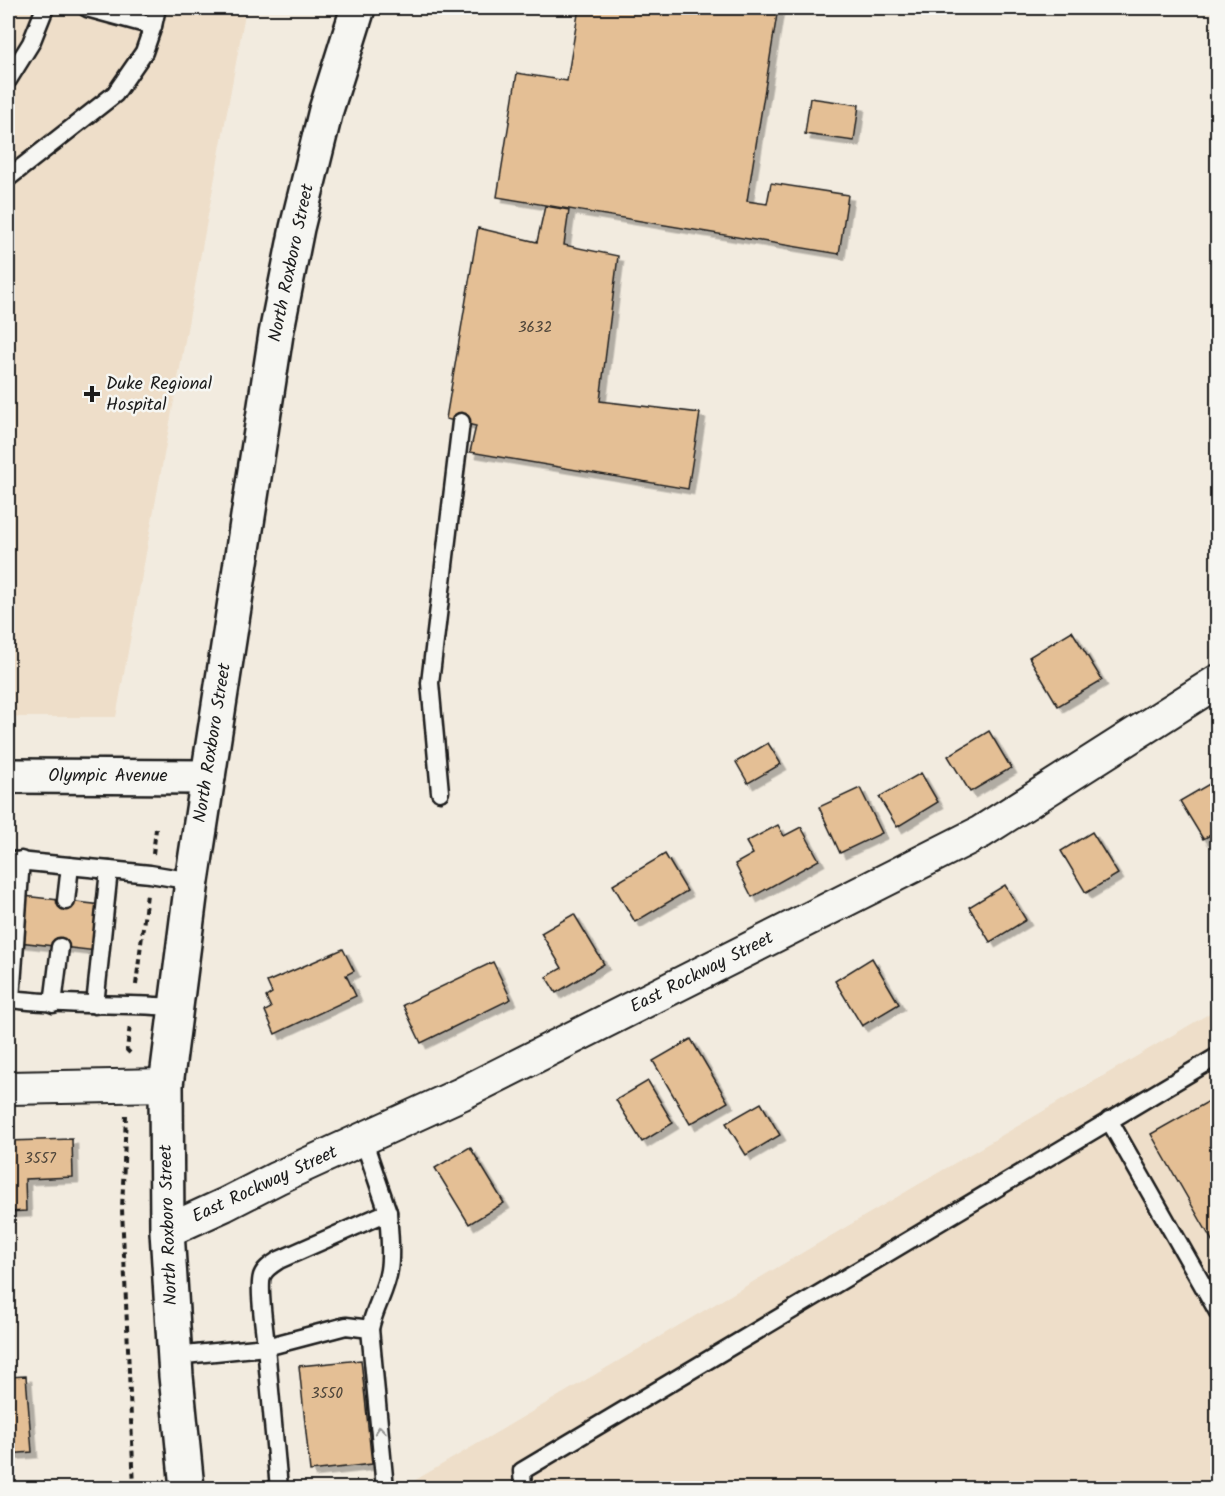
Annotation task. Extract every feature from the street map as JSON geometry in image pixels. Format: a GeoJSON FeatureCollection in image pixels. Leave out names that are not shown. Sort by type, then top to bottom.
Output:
{"type":"FeatureCollection","features":[{"type":"Feature","properties":{"kind":"main road","name":"North Roxboro Street"},"geometry":{"type":"LineString","coordinates":[[187,1488],[167,1231],[166,1085],[192,881],[276,334],[295,236],[326,110],[357,8]]}},
{"type":"Feature","properties":{"kind":"main road","name":"Olympic Avenue"},"geometry":{"type":"LineString","coordinates":[[8,776],[208,777]]}},
{"type":"Feature","properties":{"kind":"street","name":"East Rockway Street"},"geometry":{"type":"LineString","coordinates":[[167,1231],[461,1094],[981,832],[1218,681]]}},
{"type":"Feature","properties":{"kind":"street"},"geometry":{"type":"LineString","coordinates":[[8,1088],[166,1085]]}},
{"type":"Feature","properties":{"kind":"lane"},"geometry":{"type":"LineString","coordinates":[[8,80],[31,43],[45,8]]}},
{"type":"Feature","properties":{"kind":"lane"},"geometry":{"type":"LineString","coordinates":[[87,8],[153,26]]}},
{"type":"Feature","properties":{"kind":"lane"},"geometry":{"type":"LineString","coordinates":[[8,178],[115,94],[144,52],[158,8]]}},
{"type":"Feature","properties":{"kind":"lane"},"geometry":{"type":"LineString","coordinates":[[440,792],[430,683],[461,422]]}},
{"type":"Feature","properties":{"kind":"lane"},"geometry":{"type":"LineString","coordinates":[[175,1007],[133,1004],[52,1004],[11,999],[14,860],[150,874],[192,881]]}},
{"type":"Feature","properties":{"kind":"lane"},"geometry":{"type":"LineString","coordinates":[[66,901],[70,866]]}},
{"type":"Feature","properties":{"kind":"lane"},"geometry":{"type":"LineString","coordinates":[[95,1005],[109,870]]}},
{"type":"Feature","properties":{"kind":"lane"},"geometry":{"type":"LineString","coordinates":[[52,1004],[60,947]]}},
{"type":"Feature","properties":{"kind":"lane"},"geometry":{"type":"LineString","coordinates":[[523,1488],[522,1471],[1218,1056]]}},
{"type":"Feature","properties":{"kind":"lane"},"geometry":{"type":"LineString","coordinates":[[1109,1120],[1218,1312]]}},
{"type":"Feature","properties":{"kind":"lane"},"geometry":{"type":"LineString","coordinates":[[363,1139],[388,1212],[389,1270],[370,1329],[385,1488]]}},
{"type":"Feature","properties":{"kind":"lane"},"geometry":{"type":"LineString","coordinates":[[279,1488],[261,1288],[262,1276],[267,1268],[279,1260],[388,1212]]}},
{"type":"Feature","properties":{"kind":"lane"},"geometry":{"type":"LineString","coordinates":[[175,1356],[266,1347],[346,1326],[370,1329]]}},
{"type":"Feature","properties":{"kind":"path"},"geometry":{"type":"LineString","coordinates":[[130,1053],[127,1050],[156,829]]}},
{"type":"Feature","properties":{"kind":"path"},"geometry":{"type":"LineString","coordinates":[[126,1112],[122,1209],[134,1488]]}},
{"type":"Feature","properties":{"kind":"shaded area","name":"Duke Regional Hospital"},"geometry":{"type":"Polygon","coordinates":[[[8,8],[246,8],[116,717],[8,717],[8,8]]]}},
{"type":"Feature","properties":{"kind":"shaded area"},"geometry":{"type":"Polygon","coordinates":[[[1217,1009],[1217,1488],[402,1488],[1217,1009]]]}},
{"type":"Feature","properties":{"kind":"building"},"geometry":{"type":"Polygon","coordinates":[[[579,8],[778,8],[747,201],[767,204],[771,183],[848,195],[839,254],[497,197],[517,73],[567,81],[579,8]]]}},
{"type":"Feature","properties":{"kind":"building"},"geometry":{"type":"Polygon","coordinates":[[[810,98],[859,105],[854,141],[805,134],[810,98]]]}},
{"type":"Feature","properties":{"kind":"building"},"geometry":{"type":"Polygon","coordinates":[[[545,206],[569,210],[564,245],[618,256],[600,401],[700,413],[688,489],[470,452],[476,426],[446,419],[478,228],[537,242],[545,206]]]}},
{"type":"Feature","properties":{"kind":"building"},"geometry":{"type":"Polygon","coordinates":[[[1072,631],[1102,680],[1058,706],[1029,657],[1072,631]]]}},
{"type":"Feature","properties":{"kind":"building"},"geometry":{"type":"Polygon","coordinates":[[[989,731],[1011,768],[970,792],[948,756],[989,731]]]}},
{"type":"Feature","properties":{"kind":"building"},"geometry":{"type":"Polygon","coordinates":[[[768,743],[781,764],[748,783],[736,762],[768,743]]]}},
{"type":"Feature","properties":{"kind":"building"},"geometry":{"type":"Polygon","coordinates":[[[921,773],[938,802],[897,827],[879,797],[921,773]]]}},
{"type":"Feature","properties":{"kind":"building"},"geometry":{"type":"Polygon","coordinates":[[[1211,783],[1218,793],[1218,831],[1203,839],[1180,801],[1211,783]]]}},
{"type":"Feature","properties":{"kind":"building"},"geometry":{"type":"Polygon","coordinates":[[[860,788],[882,833],[840,853],[819,807],[860,788]]]}},
{"type":"Feature","properties":{"kind":"building"},"geometry":{"type":"Polygon","coordinates":[[[778,825],[784,836],[801,827],[819,860],[752,897],[735,864],[753,854],[746,842],[778,825]]]}},
{"type":"Feature","properties":{"kind":"building"},"geometry":{"type":"Polygon","coordinates":[[[1092,832],[1118,874],[1086,893],[1061,851],[1092,832]]]}},
{"type":"Feature","properties":{"kind":"building"},"geometry":{"type":"Polygon","coordinates":[[[665,854],[687,891],[635,922],[613,885],[665,854]]]}},
{"type":"Feature","properties":{"kind":"building"},"geometry":{"type":"Polygon","coordinates":[[[1005,885],[1026,920],[990,942],[969,907],[1005,885]]]}},
{"type":"Feature","properties":{"kind":"building"},"geometry":{"type":"Polygon","coordinates":[[[24,896],[102,905],[97,951],[19,942],[24,896]]]}},
{"type":"Feature","properties":{"kind":"building"},"geometry":{"type":"Polygon","coordinates":[[[574,914],[604,964],[556,993],[546,977],[562,968],[541,933],[574,914]]]}},
{"type":"Feature","properties":{"kind":"building"},"geometry":{"type":"Polygon","coordinates":[[[343,949],[354,971],[346,975],[356,996],[275,1034],[265,1011],[271,1008],[266,997],[272,993],[267,982],[343,949]]]}},
{"type":"Feature","properties":{"kind":"building"},"geometry":{"type":"Polygon","coordinates":[[[872,958],[899,1004],[862,1026],[835,981],[872,958]]]}},
{"type":"Feature","properties":{"kind":"building"},"geometry":{"type":"Polygon","coordinates":[[[493,962],[511,999],[421,1043],[403,1005],[493,962]]]}},
{"type":"Feature","properties":{"kind":"building"},"geometry":{"type":"Polygon","coordinates":[[[691,1039],[728,1102],[690,1124],[653,1061],[691,1039]]]}},
{"type":"Feature","properties":{"kind":"building"},"geometry":{"type":"Polygon","coordinates":[[[648,1081],[673,1123],[642,1142],[616,1100],[648,1081]]]}},
{"type":"Feature","properties":{"kind":"building"},"geometry":{"type":"Polygon","coordinates":[[[1218,1096],[1218,1251],[1151,1134],[1218,1096]]]}},
{"type":"Feature","properties":{"kind":"building"},"geometry":{"type":"Polygon","coordinates":[[[761,1103],[780,1135],[746,1155],[726,1123],[761,1103]]]}},
{"type":"Feature","properties":{"kind":"building"},"geometry":{"type":"Polygon","coordinates":[[[72,1139],[73,1177],[25,1179],[26,1211],[8,1212],[8,1141],[72,1139]]]}},
{"type":"Feature","properties":{"kind":"building"},"geometry":{"type":"Polygon","coordinates":[[[470,1147],[504,1203],[469,1224],[435,1168],[470,1147]]]}},
{"type":"Feature","properties":{"kind":"building"},"geometry":{"type":"Polygon","coordinates":[[[361,1360],[372,1464],[310,1471],[299,1366],[361,1360]]]}},
{"type":"Feature","properties":{"kind":"building"},"geometry":{"type":"Polygon","coordinates":[[[26,1376],[32,1452],[8,1454],[8,1377],[26,1376]]]}},
{"type":"Feature","properties":{"kind":"place","name":"Duke Regional Hospital"},"geometry":{"type":"Point","coordinates":[92,394]}}]}
